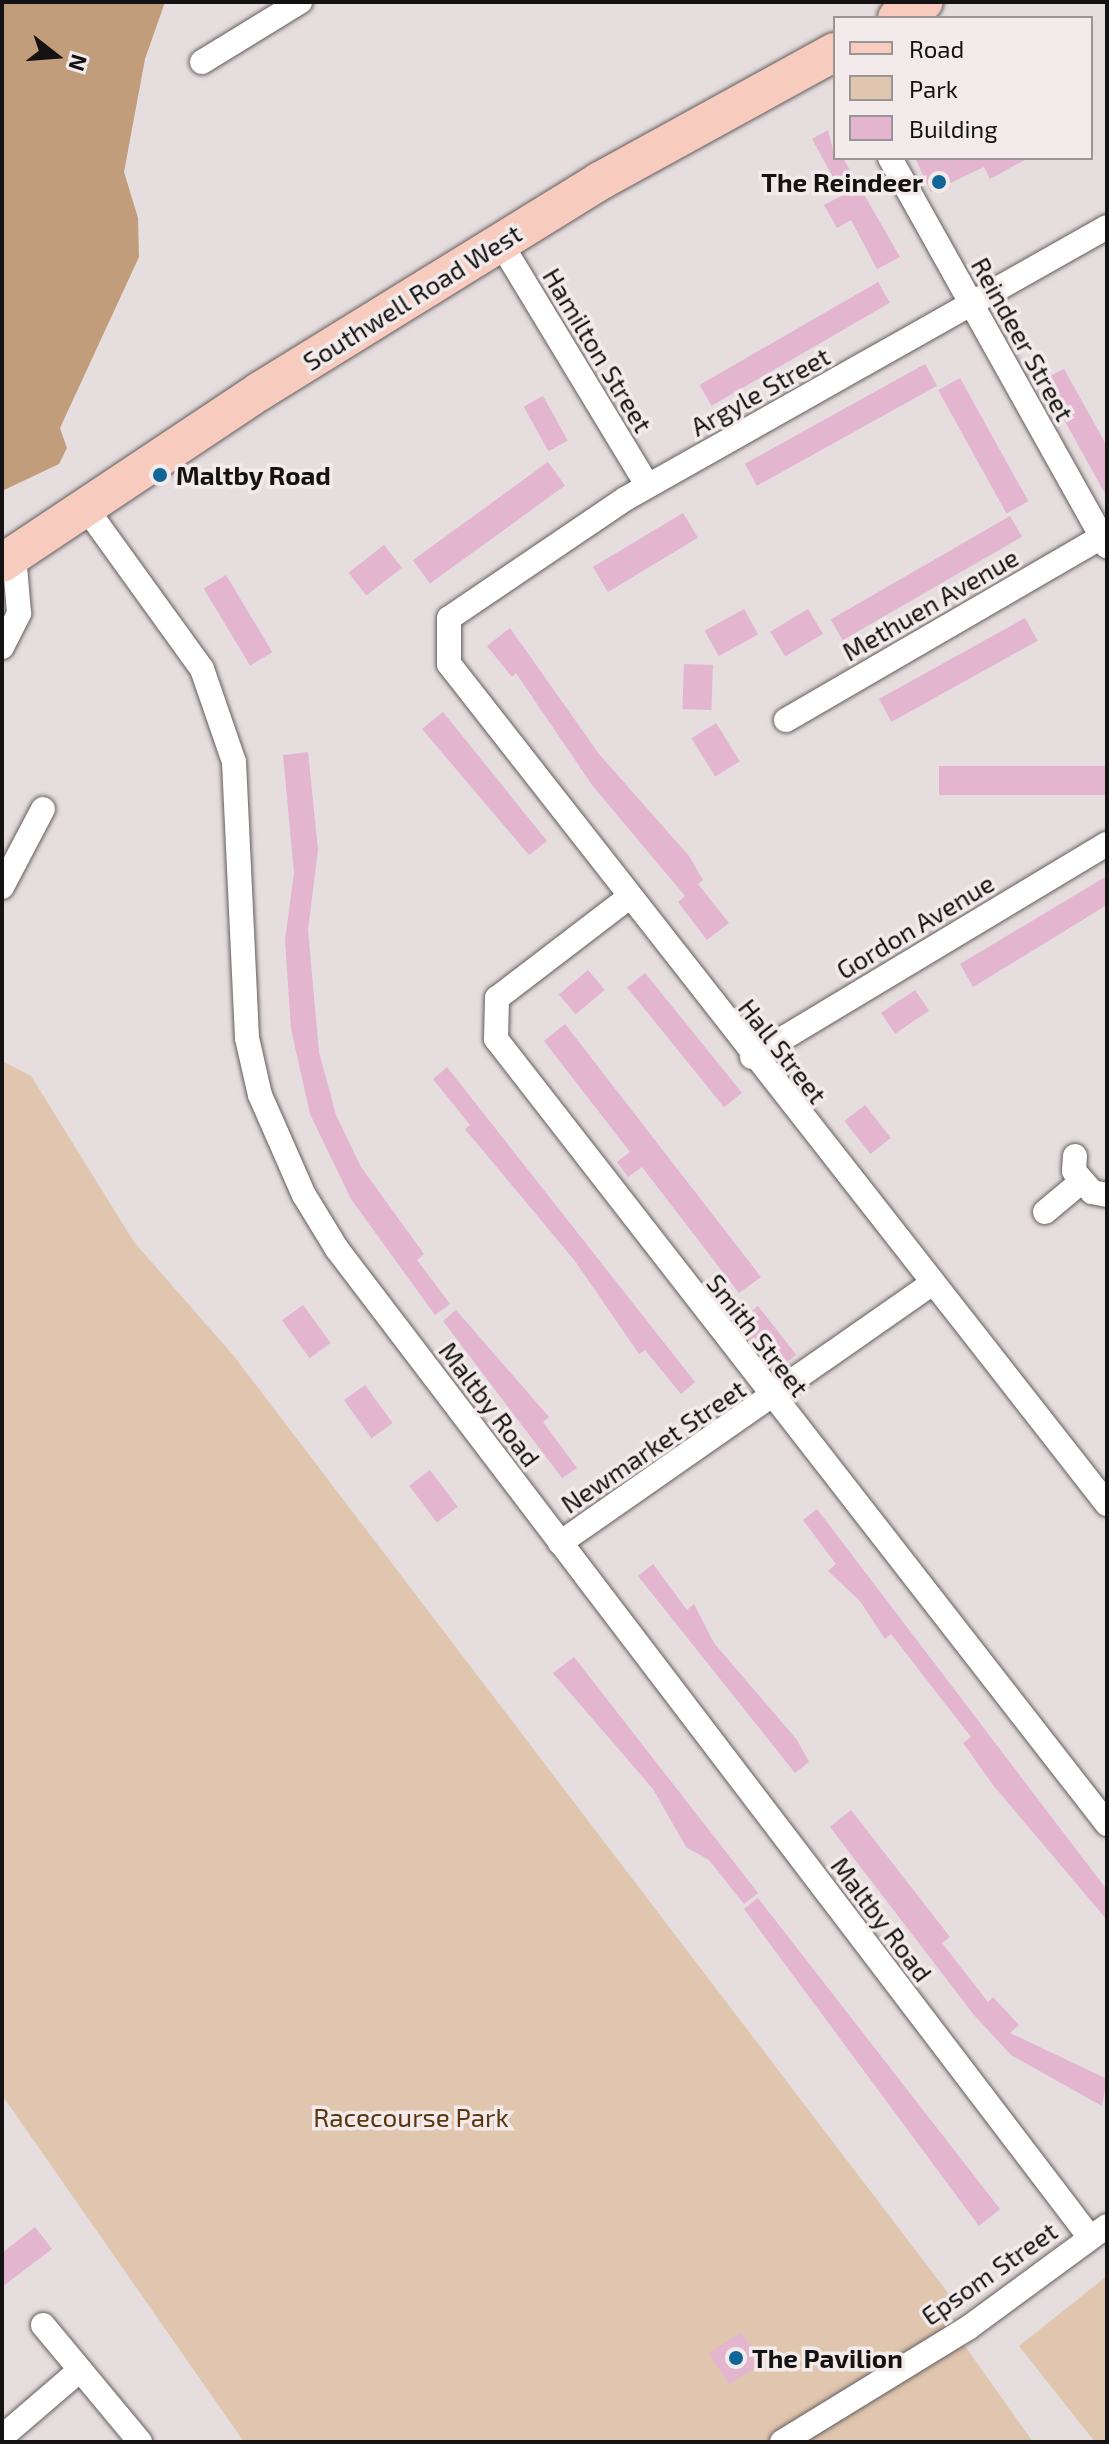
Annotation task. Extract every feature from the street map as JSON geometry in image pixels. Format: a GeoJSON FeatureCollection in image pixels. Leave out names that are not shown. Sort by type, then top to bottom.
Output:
{"type":"FeatureCollection","features":[{"type":"Feature","properties":{"kind":"main road"},"geometry":{"type":"LineString","coordinates":[[900,16],[924,2]]}},
{"type":"Feature","properties":{"kind":"main road","name":"Southwell Road West"},"geometry":{"type":"LineString","coordinates":[[8,559],[83,504],[500,242],[833,55]]}},
{"type":"Feature","properties":{"kind":"street"},"geometry":{"type":"LineString","coordinates":[[202,62],[300,2]]}},
{"type":"Feature","properties":{"kind":"street","name":"Reindeer Street"},"geometry":{"type":"LineString","coordinates":[[891,160],[1104,542]]}},
{"type":"Feature","properties":{"kind":"street","name":"Argyle Street"},"geometry":{"type":"LineString","coordinates":[[449,618],[648,486],[1107,227]]}},
{"type":"Feature","properties":{"kind":"street","name":"Hamilton Street"},"geometry":{"type":"LineString","coordinates":[[500,242],[648,486]]}},
{"type":"Feature","properties":{"kind":"street","name":"Maltby Road"},"geometry":{"type":"LineString","coordinates":[[83,504],[172,619],[202,669],[234,762],[247,1038],[260,1095],[304,1195],[560,1543],[1098,2231]]}},
{"type":"Feature","properties":{"kind":"street","name":"Methuen Avenue"},"geometry":{"type":"LineString","coordinates":[[786,720],[1104,542]]}},
{"type":"Feature","properties":{"kind":"street"},"geometry":{"type":"LineString","coordinates":[[2,647],[19,613],[8,559]]}},
{"type":"Feature","properties":{"kind":"street","name":"Hall Street"},"geometry":{"type":"LineString","coordinates":[[449,618],[449,664],[752,1057],[1107,1504]]}},
{"type":"Feature","properties":{"kind":"street"},"geometry":{"type":"LineString","coordinates":[[2,887],[43,809]]}},
{"type":"Feature","properties":{"kind":"street","name":"Gordon Avenue"},"geometry":{"type":"LineString","coordinates":[[752,1057],[1107,844]]}},
{"type":"Feature","properties":{"kind":"street","name":"Smith Street"},"geometry":{"type":"LineString","coordinates":[[628,898],[497,998],[496,1039],[771,1400],[1107,1824]]}},
{"type":"Feature","properties":{"kind":"street"},"geometry":{"type":"LineString","coordinates":[[1075,1156],[1082,1181],[1107,1195]]}},
{"type":"Feature","properties":{"kind":"street"},"geometry":{"type":"LineString","coordinates":[[1045,1212],[1082,1181]]}},
{"type":"Feature","properties":{"kind":"street","name":"Newmarket Street"},"geometry":{"type":"LineString","coordinates":[[560,1543],[771,1400],[933,1283]]}},
{"type":"Feature","properties":{"kind":"street","name":"Epsom Street"},"geometry":{"type":"LineString","coordinates":[[782,2442],[968,2328],[1098,2231]]}},
{"type":"Feature","properties":{"kind":"street"},"geometry":{"type":"LineString","coordinates":[[43,2325],[140,2442]]}},
{"type":"Feature","properties":{"kind":"street"},"geometry":{"type":"LineString","coordinates":[[2,2437],[80,2370]]}},
{"type":"Feature","properties":{"kind":"green space","name":"Racecourse Park"},"geometry":{"type":"Polygon","coordinates":[[[2,1061],[31,1076],[134,1242],[233,1355],[958,2306],[945,2318],[1033,2442],[244,2442],[2,2095],[2,1061]]]}},
{"type":"Feature","properties":{"kind":"green space"},"geometry":{"type":"Polygon","coordinates":[[[1107,2276],[1107,2442],[1095,2442],[1019,2346],[1107,2276]]]}},
{"type":"Feature","properties":{"kind":"shaded area"},"geometry":{"type":"Polygon","coordinates":[[[2,2],[165,2],[145,59],[124,172],[138,218],[139,257],[60,428],[67,448],[59,464],[2,491],[2,2]]]}},
{"type":"Feature","properties":{"kind":"building"},"geometry":{"type":"Polygon","coordinates":[[[828,130],[833,160],[844,160],[900,257],[877,269],[851,220],[837,228],[824,205],[843,195],[812,139],[828,130]]]}},
{"type":"Feature","properties":{"kind":"building","name":"The Reindeer"},"geometry":{"type":"Polygon","coordinates":[[[916,160],[1024,160],[990,179],[984,167],[931,192],[916,160]]]}},
{"type":"Feature","properties":{"kind":"building"},"geometry":{"type":"Polygon","coordinates":[[[878,282],[890,303],[712,406],[700,385],[878,282]]]}},
{"type":"Feature","properties":{"kind":"building"},"geometry":{"type":"Polygon","coordinates":[[[925,364],[937,386],[757,486],[745,464],[925,364]]]}},
{"type":"Feature","properties":{"kind":"building"},"geometry":{"type":"Polygon","coordinates":[[[1064,369],[1107,446],[1107,497],[1042,380],[1064,369]]]}},
{"type":"Feature","properties":{"kind":"building"},"geometry":{"type":"Polygon","coordinates":[[[960,378],[1028,501],[1006,513],[938,390],[960,378]]]}},
{"type":"Feature","properties":{"kind":"building"},"geometry":{"type":"Polygon","coordinates":[[[543,396],[568,441],[548,451],[524,407],[543,396]]]}},
{"type":"Feature","properties":{"kind":"building"},"geometry":{"type":"Polygon","coordinates":[[[548,462],[565,485],[430,584],[413,560],[548,462]]]}},
{"type":"Feature","properties":{"kind":"building"},"geometry":{"type":"Polygon","coordinates":[[[683,513],[698,538],[608,592],[593,567],[683,513]]]}},
{"type":"Feature","properties":{"kind":"building"},"geometry":{"type":"Polygon","coordinates":[[[1010,516],[1022,537],[843,640],[831,620],[1010,516]]]}},
{"type":"Feature","properties":{"kind":"building"},"geometry":{"type":"Polygon","coordinates":[[[384,545],[402,568],[366,596],[349,573],[384,545]]]}},
{"type":"Feature","properties":{"kind":"building"},"geometry":{"type":"Polygon","coordinates":[[[226,575],[272,652],[250,666],[204,588],[226,575]]]}},
{"type":"Feature","properties":{"kind":"building"},"geometry":{"type":"Polygon","coordinates":[[[744,609],[758,634],[719,656],[705,631],[744,609]]]}},
{"type":"Feature","properties":{"kind":"building"},"geometry":{"type":"Polygon","coordinates":[[[808,609],[823,634],[785,657],[770,632],[808,609]]]}},
{"type":"Feature","properties":{"kind":"building"},"geometry":{"type":"Polygon","coordinates":[[[1025,618],[1038,641],[892,722],[879,699],[1025,618]]]}},
{"type":"Feature","properties":{"kind":"building"},"geometry":{"type":"Polygon","coordinates":[[[510,628],[599,754],[689,856],[703,880],[698,884],[729,923],[707,940],[678,902],[685,896],[592,785],[516,673],[512,677],[487,646],[510,628]]]}},
{"type":"Feature","properties":{"kind":"building"},"geometry":{"type":"Polygon","coordinates":[[[684,664],[713,665],[711,710],[682,709],[684,664]]]}},
{"type":"Feature","properties":{"kind":"building"},"geometry":{"type":"Polygon","coordinates":[[[443,712],[547,841],[529,855],[422,729],[443,712]]]}},
{"type":"Feature","properties":{"kind":"building"},"geometry":{"type":"Polygon","coordinates":[[[716,723],[740,761],[715,777],[691,738],[716,723]]]}},
{"type":"Feature","properties":{"kind":"building"},"geometry":{"type":"Polygon","coordinates":[[[308,752],[318,850],[308,930],[319,1052],[336,1115],[361,1167],[424,1254],[417,1260],[450,1304],[435,1315],[351,1199],[310,1114],[291,1029],[285,940],[294,873],[283,755],[308,752]]]}},
{"type":"Feature","properties":{"kind":"building"},"geometry":{"type":"Polygon","coordinates":[[[939,766],[1107,766],[1107,795],[939,795],[939,766]]]}},
{"type":"Feature","properties":{"kind":"building"},"geometry":{"type":"Polygon","coordinates":[[[1107,876],[1107,905],[973,987],[960,964],[1107,876]]]}},
{"type":"Feature","properties":{"kind":"building"},"geometry":{"type":"Polygon","coordinates":[[[588,970],[605,990],[576,1014],[559,994],[588,970]]]}},
{"type":"Feature","properties":{"kind":"building"},"geometry":{"type":"Polygon","coordinates":[[[645,973],[742,1093],[724,1107],[627,987],[645,973]]]}},
{"type":"Feature","properties":{"kind":"building"},"geometry":{"type":"Polygon","coordinates":[[[915,990],[929,1011],[895,1034],[881,1013],[915,990]]]}},
{"type":"Feature","properties":{"kind":"building"},"geometry":{"type":"Polygon","coordinates":[[[565,1024],[761,1277],[739,1293],[642,1167],[628,1177],[617,1162],[630,1152],[544,1041],[565,1024]]]}},
{"type":"Feature","properties":{"kind":"building"},"geometry":{"type":"Polygon","coordinates":[[[447,1067],[695,1382],[681,1394],[645,1350],[639,1354],[575,1261],[465,1129],[470,1125],[433,1079],[447,1067]]]}},
{"type":"Feature","properties":{"kind":"building"},"geometry":{"type":"Polygon","coordinates":[[[865,1105],[891,1138],[870,1154],[845,1121],[865,1105]]]}},
{"type":"Feature","properties":{"kind":"building"},"geometry":{"type":"Polygon","coordinates":[[[303,1305],[331,1343],[310,1358],[282,1320],[303,1305]]]}},
{"type":"Feature","properties":{"kind":"building"},"geometry":{"type":"Polygon","coordinates":[[[758,1306],[796,1355],[775,1371],[737,1323],[758,1306]]]}},
{"type":"Feature","properties":{"kind":"building"},"geometry":{"type":"Polygon","coordinates":[[[456,1310],[549,1417],[543,1422],[577,1468],[562,1478],[443,1321],[456,1310]]]}},
{"type":"Feature","properties":{"kind":"building"},"geometry":{"type":"Polygon","coordinates":[[[365,1385],[393,1423],[372,1438],[344,1400],[365,1385]]]}},
{"type":"Feature","properties":{"kind":"building"},"geometry":{"type":"Polygon","coordinates":[[[430,1470],[458,1507],[437,1522],[409,1486],[430,1470]]]}},
{"type":"Feature","properties":{"kind":"building"},"geometry":{"type":"Polygon","coordinates":[[[817,1509],[1107,1890],[1107,1920],[993,1785],[963,1743],[971,1737],[891,1634],[885,1639],[860,1601],[828,1571],[836,1564],[803,1520],[817,1509]]]}},
{"type":"Feature","properties":{"kind":"building"},"geometry":{"type":"Polygon","coordinates":[[[653,1564],[687,1610],[694,1604],[714,1643],[797,1740],[809,1762],[795,1773],[638,1576],[653,1564]]]}},
{"type":"Feature","properties":{"kind":"building"},"geometry":{"type":"Polygon","coordinates":[[[574,1657],[758,1893],[744,1904],[709,1860],[686,1847],[653,1789],[553,1673],[574,1657]]]}},
{"type":"Feature","properties":{"kind":"building"},"geometry":{"type":"Polygon","coordinates":[[[851,1810],[950,1937],[942,1943],[988,2002],[993,1997],[1019,2025],[1010,2033],[1107,2079],[1102,2106],[1011,2055],[974,2015],[830,1827],[851,1810]]]}},
{"type":"Feature","properties":{"kind":"building"},"geometry":{"type":"Polygon","coordinates":[[[758,1898],[1000,2209],[979,2226],[744,1909],[758,1898]]]}},
{"type":"Feature","properties":{"kind":"building"},"geometry":{"type":"Polygon","coordinates":[[[35,2227],[52,2249],[2,2287],[2,2253],[35,2227]]]}},
{"type":"Feature","properties":{"kind":"building","name":"The Pavilion"},"geometry":{"type":"Polygon","coordinates":[[[741,2332],[762,2363],[729,2384],[709,2354],[741,2332]]]}},
{"type":"Feature","properties":{"kind":"place","name":"The Reindeer"},"geometry":{"type":"Point","coordinates":[939,182]}},
{"type":"Feature","properties":{"kind":"place","name":"Maltby Road"},"geometry":{"type":"Point","coordinates":[160,475]}},
{"type":"Feature","properties":{"kind":"place","name":"The Pavilion"},"geometry":{"type":"Point","coordinates":[736,2358]}}]}
